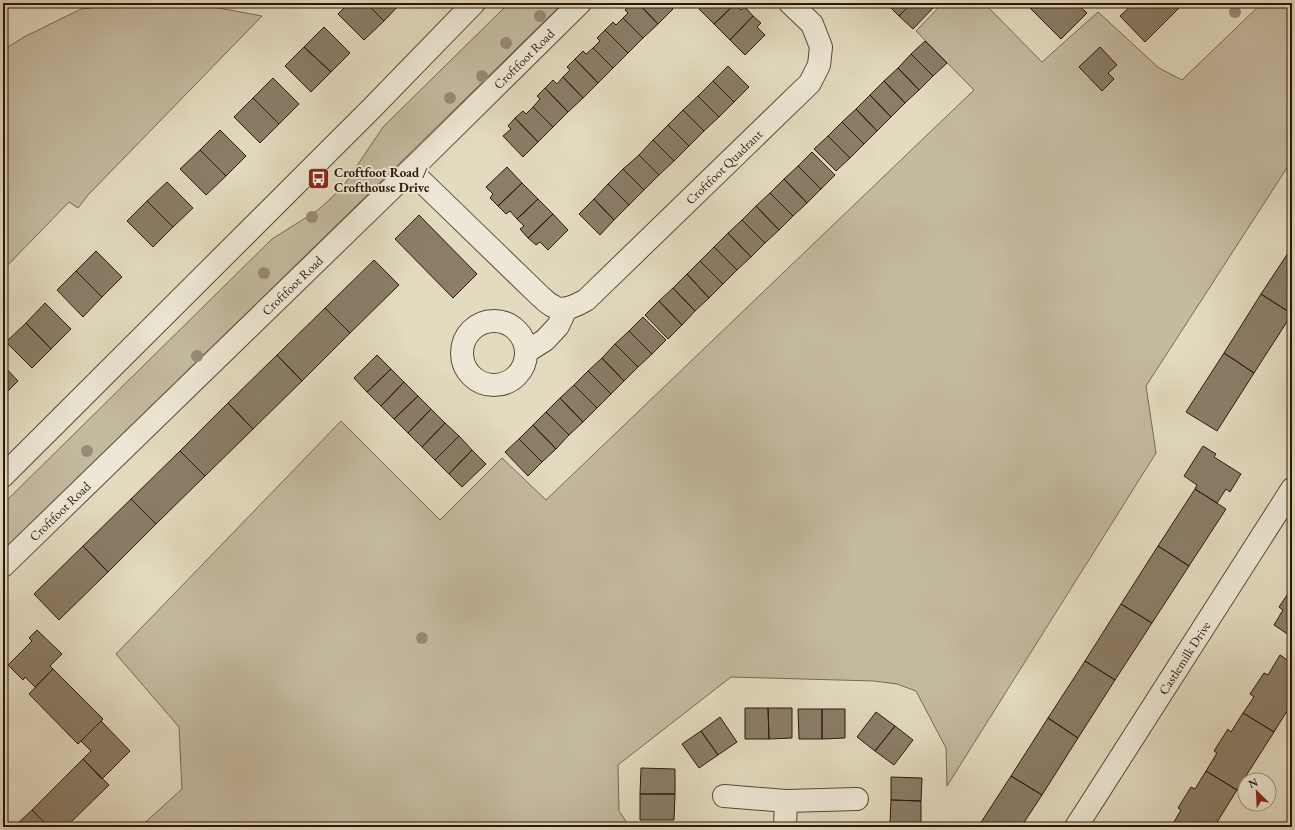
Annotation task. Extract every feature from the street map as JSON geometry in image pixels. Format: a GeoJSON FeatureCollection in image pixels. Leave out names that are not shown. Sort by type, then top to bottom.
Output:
{"type":"FeatureCollection","features":[{"type":"Feature","properties":{"kind":"street"},"geometry":{"type":"LineString","coordinates":[[3,476],[372,108],[474,3]]}},
{"type":"Feature","properties":{"kind":"street","name":"Croftfoot Road"},"geometry":{"type":"LineString","coordinates":[[3,566],[411,170],[580,3]]}},
{"type":"Feature","properties":{"kind":"street","name":"Croftfoot Quadrant"},"geometry":{"type":"LineString","coordinates":[[566,309],[586,300],[810,83],[819,66],[821,47],[812,24],[790,3]]}},
{"type":"Feature","properties":{"kind":"street"},"geometry":{"type":"LineString","coordinates":[[411,170],[540,296],[554,307],[566,309],[558,326],[545,340],[526,352]]}},
{"type":"Feature","properties":{"kind":"street","name":"Castlemilk Drive"},"geometry":{"type":"LineString","coordinates":[[1076,827],[1292,489]]}},
{"type":"Feature","properties":{"kind":"street"},"geometry":{"type":"LineString","coordinates":[[724,796],[786,801],[857,799]]}},
{"type":"Feature","properties":{"kind":"street"},"geometry":{"type":"LineString","coordinates":[[785,827],[786,801]]}},
{"type":"Feature","properties":{"kind":"shaded area"},"geometry":{"type":"Polygon","coordinates":[[[509,3],[563,3],[3,552],[3,504],[272,239],[318,210],[342,188],[383,127],[509,3]]]}},
{"type":"Feature","properties":{"kind":"shaded area"},"geometry":{"type":"Polygon","coordinates":[[[943,3],[984,3],[1042,62],[1098,12],[1159,68],[1182,80],[1262,3],[1292,3],[1292,160],[1146,386],[1156,453],[947,786],[946,748],[916,691],[897,684],[874,681],[731,677],[618,765],[619,811],[630,827],[140,827],[182,789],[179,727],[116,654],[341,421],[440,520],[502,458],[546,500],[974,90],[916,31],[943,3]]]}},
{"type":"Feature","properties":{"kind":"shaded area"},"geometry":{"type":"Polygon","coordinates":[[[124,4],[203,5],[262,16],[88,195],[78,208],[69,202],[3,270],[3,50],[24,37],[81,9],[124,4]]]}},
{"type":"Feature","properties":{"kind":"building"},"geometry":{"type":"Polygon","coordinates":[[[349,3],[366,3],[384,21],[364,40],[338,14],[349,3]]]}},
{"type":"Feature","properties":{"kind":"building"},"geometry":{"type":"Polygon","coordinates":[[[366,3],[401,3],[384,21],[366,3]]]}},
{"type":"Feature","properties":{"kind":"building"},"geometry":{"type":"Polygon","coordinates":[[[632,3],[638,3],[658,24],[643,38],[623,18],[628,13],[625,10],[632,3]]]}},
{"type":"Feature","properties":{"kind":"building"},"geometry":{"type":"Polygon","coordinates":[[[638,3],[667,3],[673,9],[658,24],[638,3]]]}},
{"type":"Feature","properties":{"kind":"building"},"geometry":{"type":"Polygon","coordinates":[[[704,3],[735,4],[714,24],[699,9],[704,3]]]}},
{"type":"Feature","properties":{"kind":"building"},"geometry":{"type":"Polygon","coordinates":[[[886,3],[912,3],[899,16],[886,3]]]}},
{"type":"Feature","properties":{"kind":"building"},"geometry":{"type":"Polygon","coordinates":[[[912,3],[930,3],[934,7],[913,29],[899,16],[912,3]]]}},
{"type":"Feature","properties":{"kind":"building"},"geometry":{"type":"Polygon","coordinates":[[[1025,3],[1076,3],[1087,13],[1061,39],[1025,3]]]}},
{"type":"Feature","properties":{"kind":"building"},"geometry":{"type":"Polygon","coordinates":[[[1134,3],[1184,3],[1145,42],[1120,16],[1134,3]]]}},
{"type":"Feature","properties":{"kind":"building"},"geometry":{"type":"Polygon","coordinates":[[[735,4],[741,10],[745,7],[753,16],[730,40],[714,24],[735,4]]]}},
{"type":"Feature","properties":{"kind":"building"},"geometry":{"type":"Polygon","coordinates":[[[753,16],[761,23],[757,27],[765,35],[745,55],[730,40],[753,16]]]}},
{"type":"Feature","properties":{"kind":"building"},"geometry":{"type":"Polygon","coordinates":[[[623,18],[643,38],[628,53],[605,30],[613,22],[616,25],[623,18]]]}},
{"type":"Feature","properties":{"kind":"building"},"geometry":{"type":"Polygon","coordinates":[[[324,27],[350,53],[331,72],[304,47],[324,27]]]}},
{"type":"Feature","properties":{"kind":"building"},"geometry":{"type":"Polygon","coordinates":[[[605,30],[628,53],[613,68],[593,48],[600,41],[597,38],[605,30]]]}},
{"type":"Feature","properties":{"kind":"building"},"geometry":{"type":"Polygon","coordinates":[[[925,41],[947,63],[933,76],[911,54],[925,41]]]}},
{"type":"Feature","properties":{"kind":"building"},"geometry":{"type":"Polygon","coordinates":[[[304,47],[331,72],[311,92],[285,66],[304,47]]]}},
{"type":"Feature","properties":{"kind":"building"},"geometry":{"type":"Polygon","coordinates":[[[1100,47],[1117,65],[1108,73],[1114,79],[1102,91],[1079,67],[1100,47]]]}},
{"type":"Feature","properties":{"kind":"building"},"geometry":{"type":"Polygon","coordinates":[[[593,48],[613,68],[598,83],[575,59],[583,51],[586,54],[593,48]]]}},
{"type":"Feature","properties":{"kind":"building"},"geometry":{"type":"Polygon","coordinates":[[[911,54],[933,76],[919,90],[898,68],[911,54]]]}},
{"type":"Feature","properties":{"kind":"building"},"geometry":{"type":"Polygon","coordinates":[[[575,59],[598,83],[583,98],[563,77],[570,70],[567,67],[575,59]]]}},
{"type":"Feature","properties":{"kind":"building"},"geometry":{"type":"Polygon","coordinates":[[[728,66],[749,87],[734,102],[713,81],[728,66]]]}},
{"type":"Feature","properties":{"kind":"building"},"geometry":{"type":"Polygon","coordinates":[[[898,68],[919,90],[905,103],[884,81],[898,68]]]}},
{"type":"Feature","properties":{"kind":"building"},"geometry":{"type":"Polygon","coordinates":[[[563,77],[583,98],[568,112],[545,88],[553,80],[557,84],[563,77]]]}},
{"type":"Feature","properties":{"kind":"building"},"geometry":{"type":"Polygon","coordinates":[[[273,78],[299,104],[279,124],[253,98],[273,78]]]}},
{"type":"Feature","properties":{"kind":"building"},"geometry":{"type":"Polygon","coordinates":[[[713,81],[734,102],[719,117],[698,96],[713,81]]]}},
{"type":"Feature","properties":{"kind":"building"},"geometry":{"type":"Polygon","coordinates":[[[884,81],[905,103],[891,117],[870,95],[884,81]]]}},
{"type":"Feature","properties":{"kind":"building"},"geometry":{"type":"Polygon","coordinates":[[[545,88],[568,112],[553,127],[533,107],[540,99],[537,96],[545,88]]]}},
{"type":"Feature","properties":{"kind":"building"},"geometry":{"type":"Polygon","coordinates":[[[870,95],[891,117],[877,131],[856,109],[870,95]]]}},
{"type":"Feature","properties":{"kind":"building"},"geometry":{"type":"Polygon","coordinates":[[[698,96],[719,117],[704,131],[683,110],[698,96]]]}},
{"type":"Feature","properties":{"kind":"building"},"geometry":{"type":"Polygon","coordinates":[[[253,98],[279,124],[260,143],[234,117],[253,98]]]}},
{"type":"Feature","properties":{"kind":"building"},"geometry":{"type":"Polygon","coordinates":[[[533,107],[553,127],[538,142],[515,118],[523,111],[526,114],[533,107]]]}},
{"type":"Feature","properties":{"kind":"building"},"geometry":{"type":"Polygon","coordinates":[[[856,109],[877,131],[864,144],[842,122],[856,109]]]}},
{"type":"Feature","properties":{"kind":"building"},"geometry":{"type":"Polygon","coordinates":[[[683,110],[704,131],[689,146],[668,125],[683,110]]]}},
{"type":"Feature","properties":{"kind":"building"},"geometry":{"type":"Polygon","coordinates":[[[515,118],[538,142],[523,157],[503,136],[511,129],[508,126],[515,118]]]}},
{"type":"Feature","properties":{"kind":"building"},"geometry":{"type":"Polygon","coordinates":[[[842,122],[864,144],[850,158],[828,136],[842,122]]]}},
{"type":"Feature","properties":{"kind":"building"},"geometry":{"type":"Polygon","coordinates":[[[668,125],[689,146],[674,161],[653,140],[668,125]]]}},
{"type":"Feature","properties":{"kind":"building"},"geometry":{"type":"Polygon","coordinates":[[[220,130],[246,156],[226,176],[200,150],[220,130]]]}},
{"type":"Feature","properties":{"kind":"building"},"geometry":{"type":"Polygon","coordinates":[[[828,136],[850,158],[836,171],[814,149],[828,136]]]}},
{"type":"Feature","properties":{"kind":"building"},"geometry":{"type":"Polygon","coordinates":[[[653,140],[674,161],[659,175],[639,155],[653,140]]]}},
{"type":"Feature","properties":{"kind":"building"},"geometry":{"type":"Polygon","coordinates":[[[200,150],[226,176],[206,195],[180,169],[200,150]]]}},
{"type":"Feature","properties":{"kind":"building"},"geometry":{"type":"Polygon","coordinates":[[[812,152],[835,175],[821,189],[798,166],[812,152]]]}},
{"type":"Feature","properties":{"kind":"building"},"geometry":{"type":"Polygon","coordinates":[[[639,155],[659,175],[644,190],[623,169],[639,155]]]}},
{"type":"Feature","properties":{"kind":"building"},"geometry":{"type":"Polygon","coordinates":[[[798,166],[821,189],[807,203],[784,179],[798,166]]]}},
{"type":"Feature","properties":{"kind":"building"},"geometry":{"type":"Polygon","coordinates":[[[507,167],[522,183],[498,206],[490,198],[493,194],[486,187],[507,167]]]}},
{"type":"Feature","properties":{"kind":"building"},"geometry":{"type":"Polygon","coordinates":[[[623,169],[644,190],[629,205],[608,184],[623,169]]]}},
{"type":"Feature","properties":{"kind":"building"},"geometry":{"type":"Polygon","coordinates":[[[784,179],[807,203],[793,216],[770,193],[784,179]]]}},
{"type":"Feature","properties":{"kind":"building"},"geometry":{"type":"Polygon","coordinates":[[[167,182],[193,208],[173,227],[147,201],[167,182]]]}},
{"type":"Feature","properties":{"kind":"building"},"geometry":{"type":"Polygon","coordinates":[[[522,183],[538,199],[517,219],[510,211],[506,214],[498,206],[522,183]]]}},
{"type":"Feature","properties":{"kind":"building"},"geometry":{"type":"Polygon","coordinates":[[[608,184],[629,205],[614,220],[594,199],[608,184]]]}},
{"type":"Feature","properties":{"kind":"building"},"geometry":{"type":"Polygon","coordinates":[[[770,193],[793,216],[779,230],[756,206],[770,193]]]}},
{"type":"Feature","properties":{"kind":"building"},"geometry":{"type":"Polygon","coordinates":[[[538,199],[553,214],[528,238],[520,229],[524,226],[517,219],[538,199]]]}},
{"type":"Feature","properties":{"kind":"building"},"geometry":{"type":"Polygon","coordinates":[[[594,199],[614,220],[600,235],[579,214],[594,199]]]}},
{"type":"Feature","properties":{"kind":"building"},"geometry":{"type":"Polygon","coordinates":[[[147,201],[173,227],[153,247],[127,221],[147,201]]]}},
{"type":"Feature","properties":{"kind":"building"},"geometry":{"type":"Polygon","coordinates":[[[756,206],[779,230],[765,243],[742,220],[756,206]]]}},
{"type":"Feature","properties":{"kind":"building"},"geometry":{"type":"Polygon","coordinates":[[[553,214],[568,230],[548,250],[540,242],[536,245],[528,238],[553,214]]]}},
{"type":"Feature","properties":{"kind":"building"},"geometry":{"type":"Polygon","coordinates":[[[419,215],[477,274],[453,298],[395,239],[419,215]]]}},
{"type":"Feature","properties":{"kind":"building"},"geometry":{"type":"Polygon","coordinates":[[[742,220],[765,243],[751,257],[728,233],[742,220]]]}},
{"type":"Feature","properties":{"kind":"building"},"geometry":{"type":"Polygon","coordinates":[[[728,233],[751,257],[737,270],[714,247],[728,233]]]}},
{"type":"Feature","properties":{"kind":"building"},"geometry":{"type":"Polygon","coordinates":[[[714,247],[737,270],[723,284],[700,261],[714,247]]]}},
{"type":"Feature","properties":{"kind":"building"},"geometry":{"type":"Polygon","coordinates":[[[1292,247],[1292,314],[1261,294],[1292,247]]]}},
{"type":"Feature","properties":{"kind":"building"},"geometry":{"type":"Polygon","coordinates":[[[96,251],[122,277],[102,297],[76,271],[96,251]]]}},
{"type":"Feature","properties":{"kind":"building"},"geometry":{"type":"Polygon","coordinates":[[[374,260],[399,285],[350,333],[325,308],[374,260]]]}},
{"type":"Feature","properties":{"kind":"building"},"geometry":{"type":"Polygon","coordinates":[[[700,261],[723,284],[709,298],[687,274],[700,261]]]}},
{"type":"Feature","properties":{"kind":"building"},"geometry":{"type":"Polygon","coordinates":[[[76,271],[102,297],[83,317],[57,290],[76,271]]]}},
{"type":"Feature","properties":{"kind":"building"},"geometry":{"type":"Polygon","coordinates":[[[687,274],[709,298],[695,311],[673,288],[687,274]]]}},
{"type":"Feature","properties":{"kind":"building"},"geometry":{"type":"Polygon","coordinates":[[[673,288],[695,311],[682,325],[659,301],[673,288]]]}},
{"type":"Feature","properties":{"kind":"building"},"geometry":{"type":"Polygon","coordinates":[[[1261,294],[1292,314],[1254,373],[1224,353],[1261,294]]]}},
{"type":"Feature","properties":{"kind":"building"},"geometry":{"type":"Polygon","coordinates":[[[659,301],[682,325],[668,339],[645,315],[659,301]]]}},
{"type":"Feature","properties":{"kind":"building"},"geometry":{"type":"Polygon","coordinates":[[[45,303],[71,329],[51,349],[26,323],[45,303]]]}},
{"type":"Feature","properties":{"kind":"building"},"geometry":{"type":"Polygon","coordinates":[[[325,308],[350,333],[302,381],[277,355],[325,308]]]}},
{"type":"Feature","properties":{"kind":"building"},"geometry":{"type":"Polygon","coordinates":[[[643,317],[666,340],[652,354],[629,331],[643,317]]]}},
{"type":"Feature","properties":{"kind":"building"},"geometry":{"type":"Polygon","coordinates":[[[26,323],[51,349],[32,368],[6,342],[26,323]]]}},
{"type":"Feature","properties":{"kind":"building"},"geometry":{"type":"Polygon","coordinates":[[[629,331],[652,354],[638,367],[615,344],[629,331]]]}},
{"type":"Feature","properties":{"kind":"building"},"geometry":{"type":"Polygon","coordinates":[[[615,344],[638,367],[624,381],[602,358],[615,344]]]}},
{"type":"Feature","properties":{"kind":"building"},"geometry":{"type":"Polygon","coordinates":[[[1224,353],[1254,373],[1217,431],[1186,412],[1224,353]]]}},
{"type":"Feature","properties":{"kind":"building"},"geometry":{"type":"Polygon","coordinates":[[[277,355],[302,381],[253,429],[228,403],[277,355]]]}},
{"type":"Feature","properties":{"kind":"building"},"geometry":{"type":"Polygon","coordinates":[[[377,355],[391,369],[367,392],[354,378],[377,355]]]}},
{"type":"Feature","properties":{"kind":"building"},"geometry":{"type":"Polygon","coordinates":[[[602,358],[624,381],[611,394],[588,371],[602,358]]]}},
{"type":"Feature","properties":{"kind":"building"},"geometry":{"type":"Polygon","coordinates":[[[3,365],[18,381],[3,396],[3,365]]]}},
{"type":"Feature","properties":{"kind":"building"},"geometry":{"type":"Polygon","coordinates":[[[391,369],[404,382],[381,406],[367,392],[391,369]]]}},
{"type":"Feature","properties":{"kind":"building"},"geometry":{"type":"Polygon","coordinates":[[[588,371],[611,394],[597,408],[574,385],[588,371]]]}},
{"type":"Feature","properties":{"kind":"building"},"geometry":{"type":"Polygon","coordinates":[[[404,382],[418,396],[394,419],[381,406],[404,382]]]}},
{"type":"Feature","properties":{"kind":"building"},"geometry":{"type":"Polygon","coordinates":[[[574,385],[597,408],[583,422],[560,398],[574,385]]]}},
{"type":"Feature","properties":{"kind":"building"},"geometry":{"type":"Polygon","coordinates":[[[418,396],[431,409],[408,433],[394,419],[418,396]]]}},
{"type":"Feature","properties":{"kind":"building"},"geometry":{"type":"Polygon","coordinates":[[[560,398],[583,422],[569,435],[546,412],[560,398]]]}},
{"type":"Feature","properties":{"kind":"building"},"geometry":{"type":"Polygon","coordinates":[[[228,403],[253,429],[205,476],[180,451],[228,403]]]}},
{"type":"Feature","properties":{"kind":"building"},"geometry":{"type":"Polygon","coordinates":[[[431,409],[445,423],[422,447],[408,433],[431,409]]]}},
{"type":"Feature","properties":{"kind":"building"},"geometry":{"type":"Polygon","coordinates":[[[546,412],[569,435],[556,449],[533,425],[546,412]]]}},
{"type":"Feature","properties":{"kind":"building"},"geometry":{"type":"Polygon","coordinates":[[[445,423],[459,436],[435,460],[422,447],[445,423]]]}},
{"type":"Feature","properties":{"kind":"building"},"geometry":{"type":"Polygon","coordinates":[[[533,425],[556,449],[542,462],[519,439],[533,425]]]}},
{"type":"Feature","properties":{"kind":"building"},"geometry":{"type":"Polygon","coordinates":[[[459,436],[472,450],[449,474],[435,460],[459,436]]]}},
{"type":"Feature","properties":{"kind":"building"},"geometry":{"type":"Polygon","coordinates":[[[519,439],[542,462],[528,476],[505,452],[519,439]]]}},
{"type":"Feature","properties":{"kind":"building"},"geometry":{"type":"Polygon","coordinates":[[[1203,446],[1216,454],[1214,457],[1241,474],[1230,492],[1226,489],[1217,503],[1195,489],[1197,485],[1184,476],[1203,446]]]}},
{"type":"Feature","properties":{"kind":"building"},"geometry":{"type":"Polygon","coordinates":[[[472,450],[486,464],[462,487],[449,474],[472,450]]]}},
{"type":"Feature","properties":{"kind":"building"},"geometry":{"type":"Polygon","coordinates":[[[180,451],[205,476],[156,524],[131,499],[180,451]]]}},
{"type":"Feature","properties":{"kind":"building"},"geometry":{"type":"Polygon","coordinates":[[[1195,489],[1226,509],[1189,566],[1158,546],[1195,489]]]}},
{"type":"Feature","properties":{"kind":"building"},"geometry":{"type":"Polygon","coordinates":[[[131,499],[156,524],[108,572],[83,546],[131,499]]]}},
{"type":"Feature","properties":{"kind":"building"},"geometry":{"type":"Polygon","coordinates":[[[83,546],[108,572],[59,620],[34,594],[83,546]]]}},
{"type":"Feature","properties":{"kind":"building"},"geometry":{"type":"Polygon","coordinates":[[[1158,546],[1189,566],[1152,623],[1121,604],[1158,546]]]}},
{"type":"Feature","properties":{"kind":"building"},"geometry":{"type":"Polygon","coordinates":[[[1291,589],[1292,637],[1274,625],[1283,610],[1279,607],[1291,589]]]}},
{"type":"Feature","properties":{"kind":"building"},"geometry":{"type":"Polygon","coordinates":[[[1121,604],[1152,623],[1115,680],[1085,661],[1121,604]]]}},
{"type":"Feature","properties":{"kind":"building"},"geometry":{"type":"Polygon","coordinates":[[[37,630],[62,654],[50,666],[53,669],[35,687],[25,677],[23,680],[8,665],[32,641],[29,638],[37,630]]]}},
{"type":"Feature","properties":{"kind":"building"},"geometry":{"type":"Polygon","coordinates":[[[1280,655],[1292,663],[1292,703],[1274,732],[1243,713],[1254,697],[1250,694],[1264,673],[1268,675],[1280,655]]]}},
{"type":"Feature","properties":{"kind":"building"},"geometry":{"type":"Polygon","coordinates":[[[1085,661],[1115,680],[1078,738],[1048,718],[1085,661]]]}},
{"type":"Feature","properties":{"kind":"building"},"geometry":{"type":"Polygon","coordinates":[[[53,669],[103,719],[78,744],[29,694],[53,669]]]}},
{"type":"Feature","properties":{"kind":"building"},"geometry":{"type":"Polygon","coordinates":[[[745,708],[768,708],[769,739],[745,739],[745,708]]]}},
{"type":"Feature","properties":{"kind":"building"},"geometry":{"type":"Polygon","coordinates":[[[768,708],[792,708],[792,738],[769,739],[768,708]]]}},
{"type":"Feature","properties":{"kind":"building"},"geometry":{"type":"Polygon","coordinates":[[[798,709],[822,709],[822,739],[799,739],[798,709]]]}},
{"type":"Feature","properties":{"kind":"building"},"geometry":{"type":"Polygon","coordinates":[[[822,709],[845,709],[845,738],[822,739],[822,709]]]}},
{"type":"Feature","properties":{"kind":"building"},"geometry":{"type":"Polygon","coordinates":[[[876,712],[895,726],[875,751],[857,737],[876,712]]]}},
{"type":"Feature","properties":{"kind":"building"},"geometry":{"type":"Polygon","coordinates":[[[1243,713],[1274,732],[1248,772],[1237,772],[1237,790],[1206,771],[1217,753],[1214,751],[1228,729],[1231,732],[1243,713]]]}},
{"type":"Feature","properties":{"kind":"building"},"geometry":{"type":"Polygon","coordinates":[[[720,717],[737,742],[718,755],[701,731],[720,717]]]}},
{"type":"Feature","properties":{"kind":"building"},"geometry":{"type":"Polygon","coordinates":[[[1048,718],[1078,738],[1042,795],[1011,776],[1048,718]]]}},
{"type":"Feature","properties":{"kind":"building"},"geometry":{"type":"Polygon","coordinates":[[[101,721],[130,751],[102,779],[83,759],[91,751],[81,741],[101,721]]]}},
{"type":"Feature","properties":{"kind":"building"},"geometry":{"type":"Polygon","coordinates":[[[895,726],[913,740],[894,765],[875,751],[895,726]]]}},
{"type":"Feature","properties":{"kind":"building"},"geometry":{"type":"Polygon","coordinates":[[[701,731],[718,755],[699,768],[682,744],[701,731]]]}},
{"type":"Feature","properties":{"kind":"building"},"geometry":{"type":"Polygon","coordinates":[[[83,759],[109,785],[66,827],[49,827],[32,810],[83,759]]]}},
{"type":"Feature","properties":{"kind":"building"},"geometry":{"type":"Polygon","coordinates":[[[641,768],[675,769],[675,794],[640,794],[641,768]]]}},
{"type":"Feature","properties":{"kind":"building"},"geometry":{"type":"Polygon","coordinates":[[[1206,771],[1237,790],[1214,827],[1171,827],[1181,810],[1178,808],[1191,787],[1195,789],[1206,771]]]}},
{"type":"Feature","properties":{"kind":"building"},"geometry":{"type":"Polygon","coordinates":[[[1011,776],[1042,795],[1021,827],[978,827],[1011,776]]]}},
{"type":"Feature","properties":{"kind":"building"},"geometry":{"type":"Polygon","coordinates":[[[891,777],[922,778],[921,801],[891,800],[891,777]]]}},
{"type":"Feature","properties":{"kind":"building"},"geometry":{"type":"Polygon","coordinates":[[[640,794],[675,794],[674,820],[640,820],[640,794]]]}},
{"type":"Feature","properties":{"kind":"building"},"geometry":{"type":"Polygon","coordinates":[[[891,800],[921,801],[921,824],[890,823],[891,800]]]}},
{"type":"Feature","properties":{"kind":"building"},"geometry":{"type":"Polygon","coordinates":[[[32,810],[49,827],[14,827],[32,810]]]}},
{"type":"Feature","properties":{"kind":"place","name":"Croftfoot Road / Crofthouse Drive"},"geometry":{"type":"Point","coordinates":[318,179]}}]}
